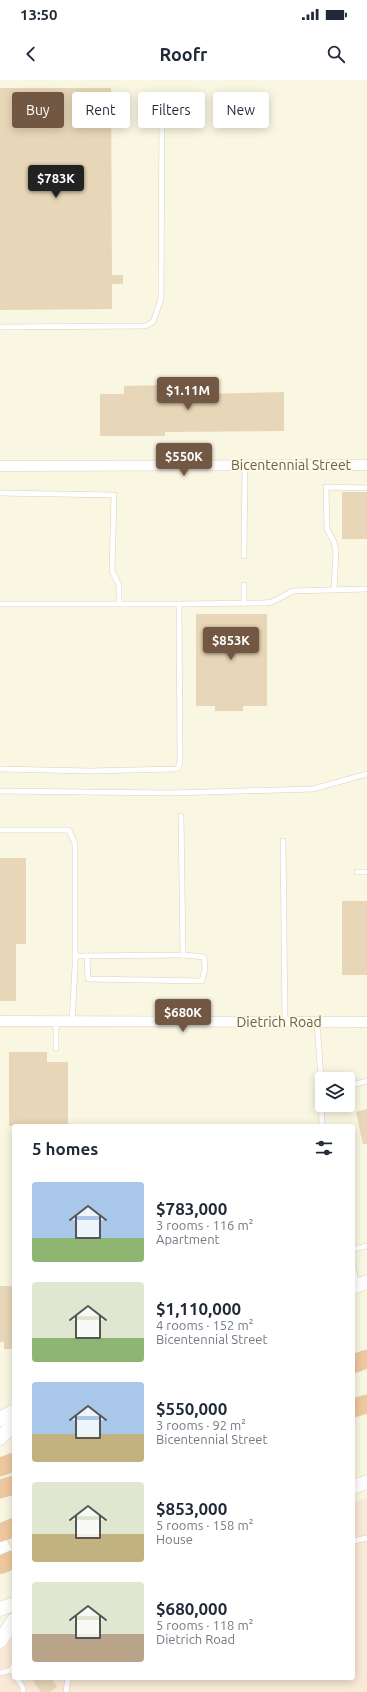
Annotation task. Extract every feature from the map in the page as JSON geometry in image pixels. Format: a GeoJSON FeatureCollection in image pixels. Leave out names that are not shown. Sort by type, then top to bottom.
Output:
{"type":"FeatureCollection","features":[{"type":"Feature","properties":{"kind":"highway"},"geometry":{"type":"LineString","coordinates":[[355,1362],[367,1358]]}},
{"type":"Feature","properties":{"kind":"highway"},"geometry":{"type":"LineString","coordinates":[[355,1407],[367,1404]]}},
{"type":"Feature","properties":{"kind":"highway"},"geometry":{"type":"LineString","coordinates":[[0,1467],[12,1463]]}},
{"type":"Feature","properties":{"kind":"highway"},"geometry":{"type":"LineString","coordinates":[[0,1489],[12,1486]]}},
{"type":"Feature","properties":{"kind":"highway"},"geometry":{"type":"LineString","coordinates":[[0,1533],[12,1528]]}},
{"type":"Feature","properties":{"kind":"highway"},"geometry":{"type":"LineString","coordinates":[[0,1564],[12,1561]]}},
{"type":"Feature","properties":{"kind":"main road"},"geometry":{"type":"LineString","coordinates":[[0,1419],[12,1412]]}},
{"type":"Feature","properties":{"kind":"main road"},"geometry":{"type":"LineString","coordinates":[[0,1438],[12,1426]]}},
{"type":"Feature","properties":{"kind":"main road"},"geometry":{"type":"LineString","coordinates":[[355,1486],[367,1482]]}},
{"type":"Feature","properties":{"kind":"main road"},"geometry":{"type":"LineString","coordinates":[[0,1542],[9,1559],[12,1560]]}},
{"type":"Feature","properties":{"kind":"main road"},"geometry":{"type":"LineString","coordinates":[[0,1609],[12,1605]]}},
{"type":"Feature","properties":{"kind":"main road"},"geometry":{"type":"LineString","coordinates":[[0,1641],[12,1623]]}},
{"type":"Feature","properties":{"kind":"street","name":"Bicentennial Street"},"geometry":{"type":"LineString","coordinates":[[0,466],[367,465]]}},
{"type":"Feature","properties":{"kind":"street","name":"Dietrich Road"},"geometry":{"type":"LineString","coordinates":[[0,1021],[367,1022]]}},
{"type":"Feature","properties":{"kind":"lane"},"geometry":{"type":"LineString","coordinates":[[0,327],[145,326],[153,322],[161,299],[162,128]]}},
{"type":"Feature","properties":{"kind":"lane"},"geometry":{"type":"LineString","coordinates":[[244,556],[245,465]]}},
{"type":"Feature","properties":{"kind":"lane"},"geometry":{"type":"LineString","coordinates":[[334,590],[336,551],[334,542],[327,529],[326,487],[367,488]]}},
{"type":"Feature","properties":{"kind":"lane"},"geometry":{"type":"LineString","coordinates":[[0,492],[114,495],[112,571],[119,585],[119,603]]}},
{"type":"Feature","properties":{"kind":"lane"},"geometry":{"type":"LineString","coordinates":[[244,585],[244,603]]}},
{"type":"Feature","properties":{"kind":"lane"},"geometry":{"type":"LineString","coordinates":[[0,604],[179,604],[272,602],[293,591],[367,589]]}},
{"type":"Feature","properties":{"kind":"lane"},"geometry":{"type":"LineString","coordinates":[[0,769],[91,771],[178,768],[180,761],[179,604]]}},
{"type":"Feature","properties":{"kind":"lane"},"geometry":{"type":"LineString","coordinates":[[0,791],[172,793],[313,789],[367,774]]}},
{"type":"Feature","properties":{"kind":"lane"},"geometry":{"type":"LineString","coordinates":[[181,816],[183,955]]}},
{"type":"Feature","properties":{"kind":"lane"},"geometry":{"type":"LineString","coordinates":[[0,830],[69,830],[75,844],[75,956],[72,1022]]}},
{"type":"Feature","properties":{"kind":"lane"},"geometry":{"type":"LineString","coordinates":[[283,841],[285,1022]]}},
{"type":"Feature","properties":{"kind":"lane"},"geometry":{"type":"LineString","coordinates":[[357,872],[367,872]]}},
{"type":"Feature","properties":{"kind":"lane"},"geometry":{"type":"LineString","coordinates":[[75,956],[183,955],[204,957],[206,969],[202,981],[88,980],[87,956]]}},
{"type":"Feature","properties":{"kind":"lane"},"geometry":{"type":"LineString","coordinates":[[56,1022],[56,1048]]}},
{"type":"Feature","properties":{"kind":"lane"},"geometry":{"type":"LineString","coordinates":[[317,1022],[320,1072]]}},
{"type":"Feature","properties":{"kind":"lane"},"geometry":{"type":"LineString","coordinates":[[355,1084],[367,1081]]}},
{"type":"Feature","properties":{"kind":"lane"},"geometry":{"type":"LineString","coordinates":[[322,1112],[322,1124]]}},
{"type":"Feature","properties":{"kind":"lane"},"geometry":{"type":"LineString","coordinates":[[355,1249],[367,1246]]}},
{"type":"Feature","properties":{"kind":"lane"},"geometry":{"type":"LineString","coordinates":[[355,1272],[359,1285]]}},
{"type":"Feature","properties":{"kind":"lane"},"geometry":{"type":"LineString","coordinates":[[355,1541],[367,1538]]}},
{"type":"Feature","properties":{"kind":"lane"},"geometry":{"type":"LineString","coordinates":[[0,1673],[12,1672]]}},
{"type":"Feature","properties":{"kind":"lane"},"geometry":{"type":"LineString","coordinates":[[18,1680],[23,1688],[23,1692]]}},
{"type":"Feature","properties":{"kind":"lane"},"geometry":{"type":"LineString","coordinates":[[66,1692],[68,1680]]}},
{"type":"Feature","properties":{"kind":"shaded area"},"geometry":{"type":"Polygon","coordinates":[[[367,1498],[367,1692],[0,1692],[0,1631],[12,1627],[12,1680],[355,1680],[355,1502],[367,1498]]]}},
{"type":"Feature","properties":{"kind":"building"},"geometry":{"type":"Polygon","coordinates":[[[0,88],[111,88],[111,92],[72,92],[72,128],[111,128],[112,275],[123,275],[123,284],[112,284],[112,309],[0,310],[0,88]]]}},
{"type":"Feature","properties":{"kind":"building"},"geometry":{"type":"Polygon","coordinates":[[[205,385],[205,394],[284,392],[284,431],[165,432],[165,436],[100,436],[100,394],[124,394],[124,386],[205,385]]]}},
{"type":"Feature","properties":{"kind":"building"},"geometry":{"type":"Polygon","coordinates":[[[342,492],[367,492],[367,539],[342,539],[342,492]]]}},
{"type":"Feature","properties":{"kind":"building"},"geometry":{"type":"Polygon","coordinates":[[[196,614],[267,614],[267,706],[243,706],[243,711],[215,711],[215,706],[196,706],[196,614]]]}},
{"type":"Feature","properties":{"kind":"building"},"geometry":{"type":"Polygon","coordinates":[[[0,858],[26,858],[26,944],[16,944],[16,1001],[0,1001],[0,858]]]}},
{"type":"Feature","properties":{"kind":"building"},"geometry":{"type":"Polygon","coordinates":[[[342,901],[367,901],[367,975],[342,975],[342,901]]]}},
{"type":"Feature","properties":{"kind":"building"},"geometry":{"type":"Polygon","coordinates":[[[9,1052],[47,1052],[47,1062],[68,1062],[68,1124],[12,1124],[12,1126],[9,1126],[9,1052]]]}},
{"type":"Feature","properties":{"kind":"building"},"geometry":{"type":"Polygon","coordinates":[[[367,1109],[367,1144],[363,1144],[356,1112],[367,1109]]]}},
{"type":"Feature","properties":{"kind":"building"},"geometry":{"type":"Polygon","coordinates":[[[0,1286],[12,1286],[12,1349],[4,1349],[4,1342],[0,1342],[0,1286]]]}},
{"type":"Feature","properties":{"kind":"building"},"geometry":{"type":"Polygon","coordinates":[[[32,1680],[52,1680],[57,1687],[49,1692],[41,1692],[32,1680]]]}}]}
